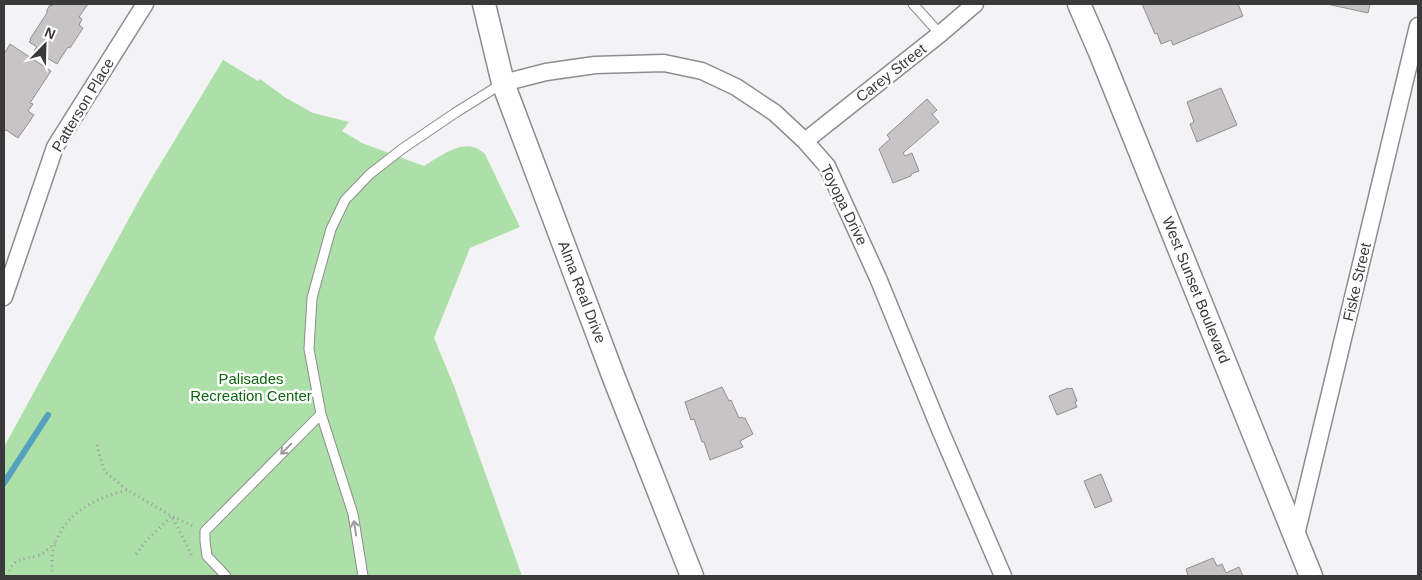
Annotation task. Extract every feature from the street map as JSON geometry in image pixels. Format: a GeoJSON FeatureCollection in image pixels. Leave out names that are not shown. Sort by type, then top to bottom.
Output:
{"type":"FeatureCollection","features":[{"type":"Feature","properties":{"kind":"street","name":"Patterson Place"},"geometry":{"type":"LineString","coordinates":[[4,297],[55,147],[145,4]]}},
{"type":"Feature","properties":{"kind":"street","name":"Alma Real Drive"},"geometry":{"type":"LineString","coordinates":[[484,4],[503,83],[610,369],[692,576]]}},
{"type":"Feature","properties":{"kind":"street","name":"Carey Street"},"geometry":{"type":"LineString","coordinates":[[805,141],[975,4]]}},
{"type":"Feature","properties":{"kind":"street","name":"West Sunset Boulevard"},"geometry":{"type":"LineString","coordinates":[[1079,4],[1100,50],[1311,576]]}},
{"type":"Feature","properties":{"kind":"street","name":"Fiske Street"},"geometry":{"type":"LineString","coordinates":[[1295,539],[1418,26]]}},
{"type":"Feature","properties":{"kind":"street","name":"Toyopa Drive"},"geometry":{"type":"LineString","coordinates":[[503,83],[546,72],[596,65],[664,63],[702,72],[736,87],[775,113],[805,141],[828,166],[878,278],[1003,576]]}},
{"type":"Feature","properties":{"kind":"street"},"geometry":{"type":"LineString","coordinates":[[682,550],[682,576]]}},
{"type":"Feature","properties":{"kind":"lane"},"geometry":{"type":"LineString","coordinates":[[913,4],[940,34]]}},
{"type":"Feature","properties":{"kind":"lane"},"geometry":{"type":"LineString","coordinates":[[363,576],[353,514],[321,414],[309,349],[312,298],[331,229],[346,200],[370,174],[396,154],[503,83]]}},
{"type":"Feature","properties":{"kind":"lane"},"geometry":{"type":"LineString","coordinates":[[226,576],[207,556],[205,531],[321,414]]}},
{"type":"Feature","properties":{"kind":"path"},"geometry":{"type":"LineString","coordinates":[[97,445],[104,471],[127,490],[172,516],[205,531]]}},
{"type":"Feature","properties":{"kind":"path"},"geometry":{"type":"LineString","coordinates":[[52,576],[52,555],[66,524],[84,506],[110,494],[127,490]]}},
{"type":"Feature","properties":{"kind":"path"},"geometry":{"type":"LineString","coordinates":[[136,554],[146,541],[172,516]]}},
{"type":"Feature","properties":{"kind":"path"},"geometry":{"type":"LineString","coordinates":[[172,516],[189,552],[194,558]]}},
{"type":"Feature","properties":{"kind":"path"},"geometry":{"type":"LineString","coordinates":[[8,576],[10,567],[17,560],[40,555],[56,543]]}},
{"type":"Feature","properties":{"kind":"green space","name":"Palisades Recreation Center"},"geometry":{"type":"Polygon","coordinates":[[[223,60],[258,81],[260,79],[286,98],[313,113],[349,122],[342,131],[362,143],[424,166],[449,151],[463,147],[476,148],[485,154],[520,227],[470,248],[434,338],[454,386],[522,576],[4,576],[4,447],[144,191],[223,60]]]}},
{"type":"Feature","properties":{"kind":"building"},"geometry":{"type":"Polygon","coordinates":[[[53,4],[88,4],[79,17],[82,19],[79,25],[83,28],[57,64],[34,50],[37,47],[29,42],[50,5],[52,6],[53,4]]]}},
{"type":"Feature","properties":{"kind":"building"},"geometry":{"type":"Polygon","coordinates":[[[1142,4],[1238,4],[1243,16],[1173,45],[1171,40],[1161,44],[1142,4]]]}},
{"type":"Feature","properties":{"kind":"building"},"geometry":{"type":"Polygon","coordinates":[[[1327,4],[1370,4],[1368,13],[1327,4]]]}},
{"type":"Feature","properties":{"kind":"building"},"geometry":{"type":"Polygon","coordinates":[[[10,44],[51,71],[30,103],[33,104],[28,111],[34,115],[18,138],[6,130],[4,132],[4,54],[10,44]]]}},
{"type":"Feature","properties":{"kind":"building"},"geometry":{"type":"Polygon","coordinates":[[[1221,88],[1237,125],[1197,142],[1190,124],[1194,122],[1187,102],[1221,88]]]}},
{"type":"Feature","properties":{"kind":"building"},"geometry":{"type":"Polygon","coordinates":[[[927,99],[937,110],[932,114],[939,122],[903,153],[905,156],[912,153],[919,171],[893,183],[879,149],[890,139],[887,135],[927,99]]]}},
{"type":"Feature","properties":{"kind":"building"},"geometry":{"type":"Polygon","coordinates":[[[722,387],[729,401],[731,400],[739,418],[745,418],[753,434],[740,441],[743,447],[710,460],[694,419],[691,420],[685,402],[722,387]]]}},
{"type":"Feature","properties":{"kind":"building"},"geometry":{"type":"Polygon","coordinates":[[[1072,388],[1077,401],[1075,402],[1077,407],[1057,415],[1049,396],[1072,388]]]}},
{"type":"Feature","properties":{"kind":"building"},"geometry":{"type":"Polygon","coordinates":[[[1101,474],[1112,501],[1095,508],[1084,481],[1101,474]]]}},
{"type":"Feature","properties":{"kind":"building"},"geometry":{"type":"Polygon","coordinates":[[[1213,558],[1217,566],[1222,564],[1226,573],[1239,567],[1243,576],[1188,576],[1186,569],[1213,558]]]}},
{"type":"Feature","properties":{"kind":"waterway"},"geometry":{"type":"LineString","coordinates":[[4,483],[48,415]]}}]}
